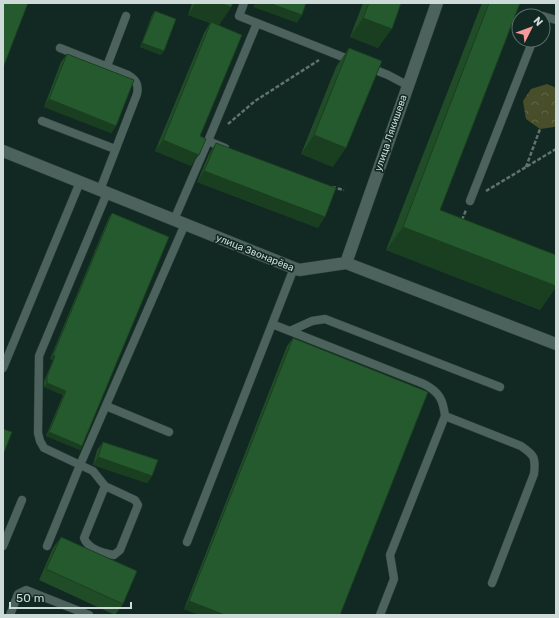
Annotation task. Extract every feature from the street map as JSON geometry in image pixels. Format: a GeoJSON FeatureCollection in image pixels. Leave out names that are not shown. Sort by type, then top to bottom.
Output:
{"type":"FeatureCollection","features":[{"type":"Feature","properties":{"kind":"street","name":"улица Лякишева"},"geometry":{"type":"LineString","coordinates":[[346,263],[407,85],[437,3]]}},
{"type":"Feature","properties":{"kind":"street","name":"улица Звонарёва"},"geometry":{"type":"LineString","coordinates":[[4,154],[103,191],[299,270],[346,263],[556,344]]}},
{"type":"Feature","properties":{"kind":"lane"},"geometry":{"type":"LineString","coordinates":[[244,3],[239,16],[388,75],[407,85]]}},
{"type":"Feature","properties":{"kind":"lane"},"geometry":{"type":"LineString","coordinates":[[107,66],[126,16]]}},
{"type":"Feature","properties":{"kind":"lane"},"geometry":{"type":"LineString","coordinates":[[47,546],[106,406],[179,222],[208,141],[256,23]]}},
{"type":"Feature","properties":{"kind":"lane"},"geometry":{"type":"LineString","coordinates":[[60,48],[107,66],[135,79],[138,86],[137,94],[115,149],[103,191],[39,356],[38,433],[44,448],[92,471],[104,486],[131,497],[138,505],[120,550],[114,555],[90,546],[86,543],[84,538],[104,486]]}},
{"type":"Feature","properties":{"kind":"lane"},"geometry":{"type":"LineString","coordinates":[[470,201],[530,48]]}},
{"type":"Feature","properties":{"kind":"lane"},"geometry":{"type":"LineString","coordinates":[[42,121],[115,149]]}},
{"type":"Feature","properties":{"kind":"lane"},"geometry":{"type":"LineString","coordinates":[[208,141],[230,149]]}},
{"type":"Feature","properties":{"kind":"lane"},"geometry":{"type":"LineString","coordinates":[[3,368],[80,182]]}},
{"type":"Feature","properties":{"kind":"lane"},"geometry":{"type":"LineString","coordinates":[[187,542],[294,268]]}},
{"type":"Feature","properties":{"kind":"lane"},"geometry":{"type":"LineString","coordinates":[[290,331],[312,321],[325,318],[500,387]]}},
{"type":"Feature","properties":{"kind":"lane"},"geometry":{"type":"LineString","coordinates":[[272,324],[433,388],[440,396],[444,406],[445,416],[390,556],[394,579],[380,615]]}},
{"type":"Feature","properties":{"kind":"lane"},"geometry":{"type":"LineString","coordinates":[[106,406],[169,432]]}},
{"type":"Feature","properties":{"kind":"lane"},"geometry":{"type":"LineString","coordinates":[[445,416],[521,446],[532,453],[536,462],[534,474],[492,583]]}},
{"type":"Feature","properties":{"kind":"lane"},"geometry":{"type":"LineString","coordinates":[[3,546],[22,500]]}},
{"type":"Feature","properties":{"kind":"lane"},"geometry":{"type":"LineString","coordinates":[[10,615],[18,594],[26,590],[89,615]]}},
{"type":"Feature","properties":{"kind":"path"},"geometry":{"type":"LineString","coordinates":[[226,126],[255,101],[330,52]]}},
{"type":"Feature","properties":{"kind":"path"},"geometry":{"type":"LineString","coordinates":[[526,167],[540,129]]}},
{"type":"Feature","properties":{"kind":"path"},"geometry":{"type":"LineString","coordinates":[[459,226],[470,201],[556,149]]}},
{"type":"Feature","properties":{"kind":"path"},"geometry":{"type":"LineString","coordinates":[[329,186],[344,190]]}},
{"type":"Feature","properties":{"kind":"green space"},"geometry":{"type":"Polygon","coordinates":[[[547,84],[556,88],[556,126],[540,129],[526,119],[523,101],[531,89],[547,84]]]}},
{"type":"Feature","properties":{"kind":"building"},"geometry":{"type":"Polygon","coordinates":[[[3,3],[28,3],[3,68],[3,3]]]}},
{"type":"Feature","properties":{"kind":"building"},"geometry":{"type":"Polygon","coordinates":[[[220,3],[233,3],[231,7],[220,3]]]}},
{"type":"Feature","properties":{"kind":"building"},"geometry":{"type":"Polygon","coordinates":[[[269,3],[306,3],[302,15],[269,3]]]}},
{"type":"Feature","properties":{"kind":"building"},"geometry":{"type":"Polygon","coordinates":[[[369,3],[401,3],[392,29],[363,18],[369,3]]]}},
{"type":"Feature","properties":{"kind":"building"},"geometry":{"type":"Polygon","coordinates":[[[489,3],[520,3],[518,8],[511,8],[511,26],[440,210],[556,255],[556,286],[403,227],[489,3]]]}},
{"type":"Feature","properties":{"kind":"building"},"geometry":{"type":"Polygon","coordinates":[[[155,11],[176,19],[164,51],[142,43],[155,11]]]}},
{"type":"Feature","properties":{"kind":"building"},"geometry":{"type":"Polygon","coordinates":[[[211,22],[242,35],[200,136],[206,139],[199,155],[163,140],[211,22]]]}},
{"type":"Feature","properties":{"kind":"building"},"geometry":{"type":"Polygon","coordinates":[[[349,48],[382,61],[346,148],[314,135],[349,48]]]}},
{"type":"Feature","properties":{"kind":"building"},"geometry":{"type":"Polygon","coordinates":[[[67,54],[134,80],[116,126],[49,99],[67,54]]]}},
{"type":"Feature","properties":{"kind":"building"},"geometry":{"type":"Polygon","coordinates":[[[216,143],[336,188],[325,217],[204,171],[216,143]]]}},
{"type":"Feature","properties":{"kind":"building"},"geometry":{"type":"Polygon","coordinates":[[[112,213],[169,237],[82,446],[49,432],[66,391],[47,383],[47,377],[55,356],[53,355],[112,213]]]}},
{"type":"Feature","properties":{"kind":"building"},"geometry":{"type":"Polygon","coordinates":[[[293,338],[428,392],[340,615],[225,615],[189,601],[293,338]]]}},
{"type":"Feature","properties":{"kind":"building"},"geometry":{"type":"Polygon","coordinates":[[[3,429],[12,432],[3,455],[3,429]]]}},
{"type":"Feature","properties":{"kind":"building"},"geometry":{"type":"Polygon","coordinates":[[[103,442],[158,460],[152,476],[98,457],[103,442]]]}},
{"type":"Feature","properties":{"kind":"building"},"geometry":{"type":"Polygon","coordinates":[[[61,537],[137,571],[123,604],[46,569],[61,537]]]}}]}
